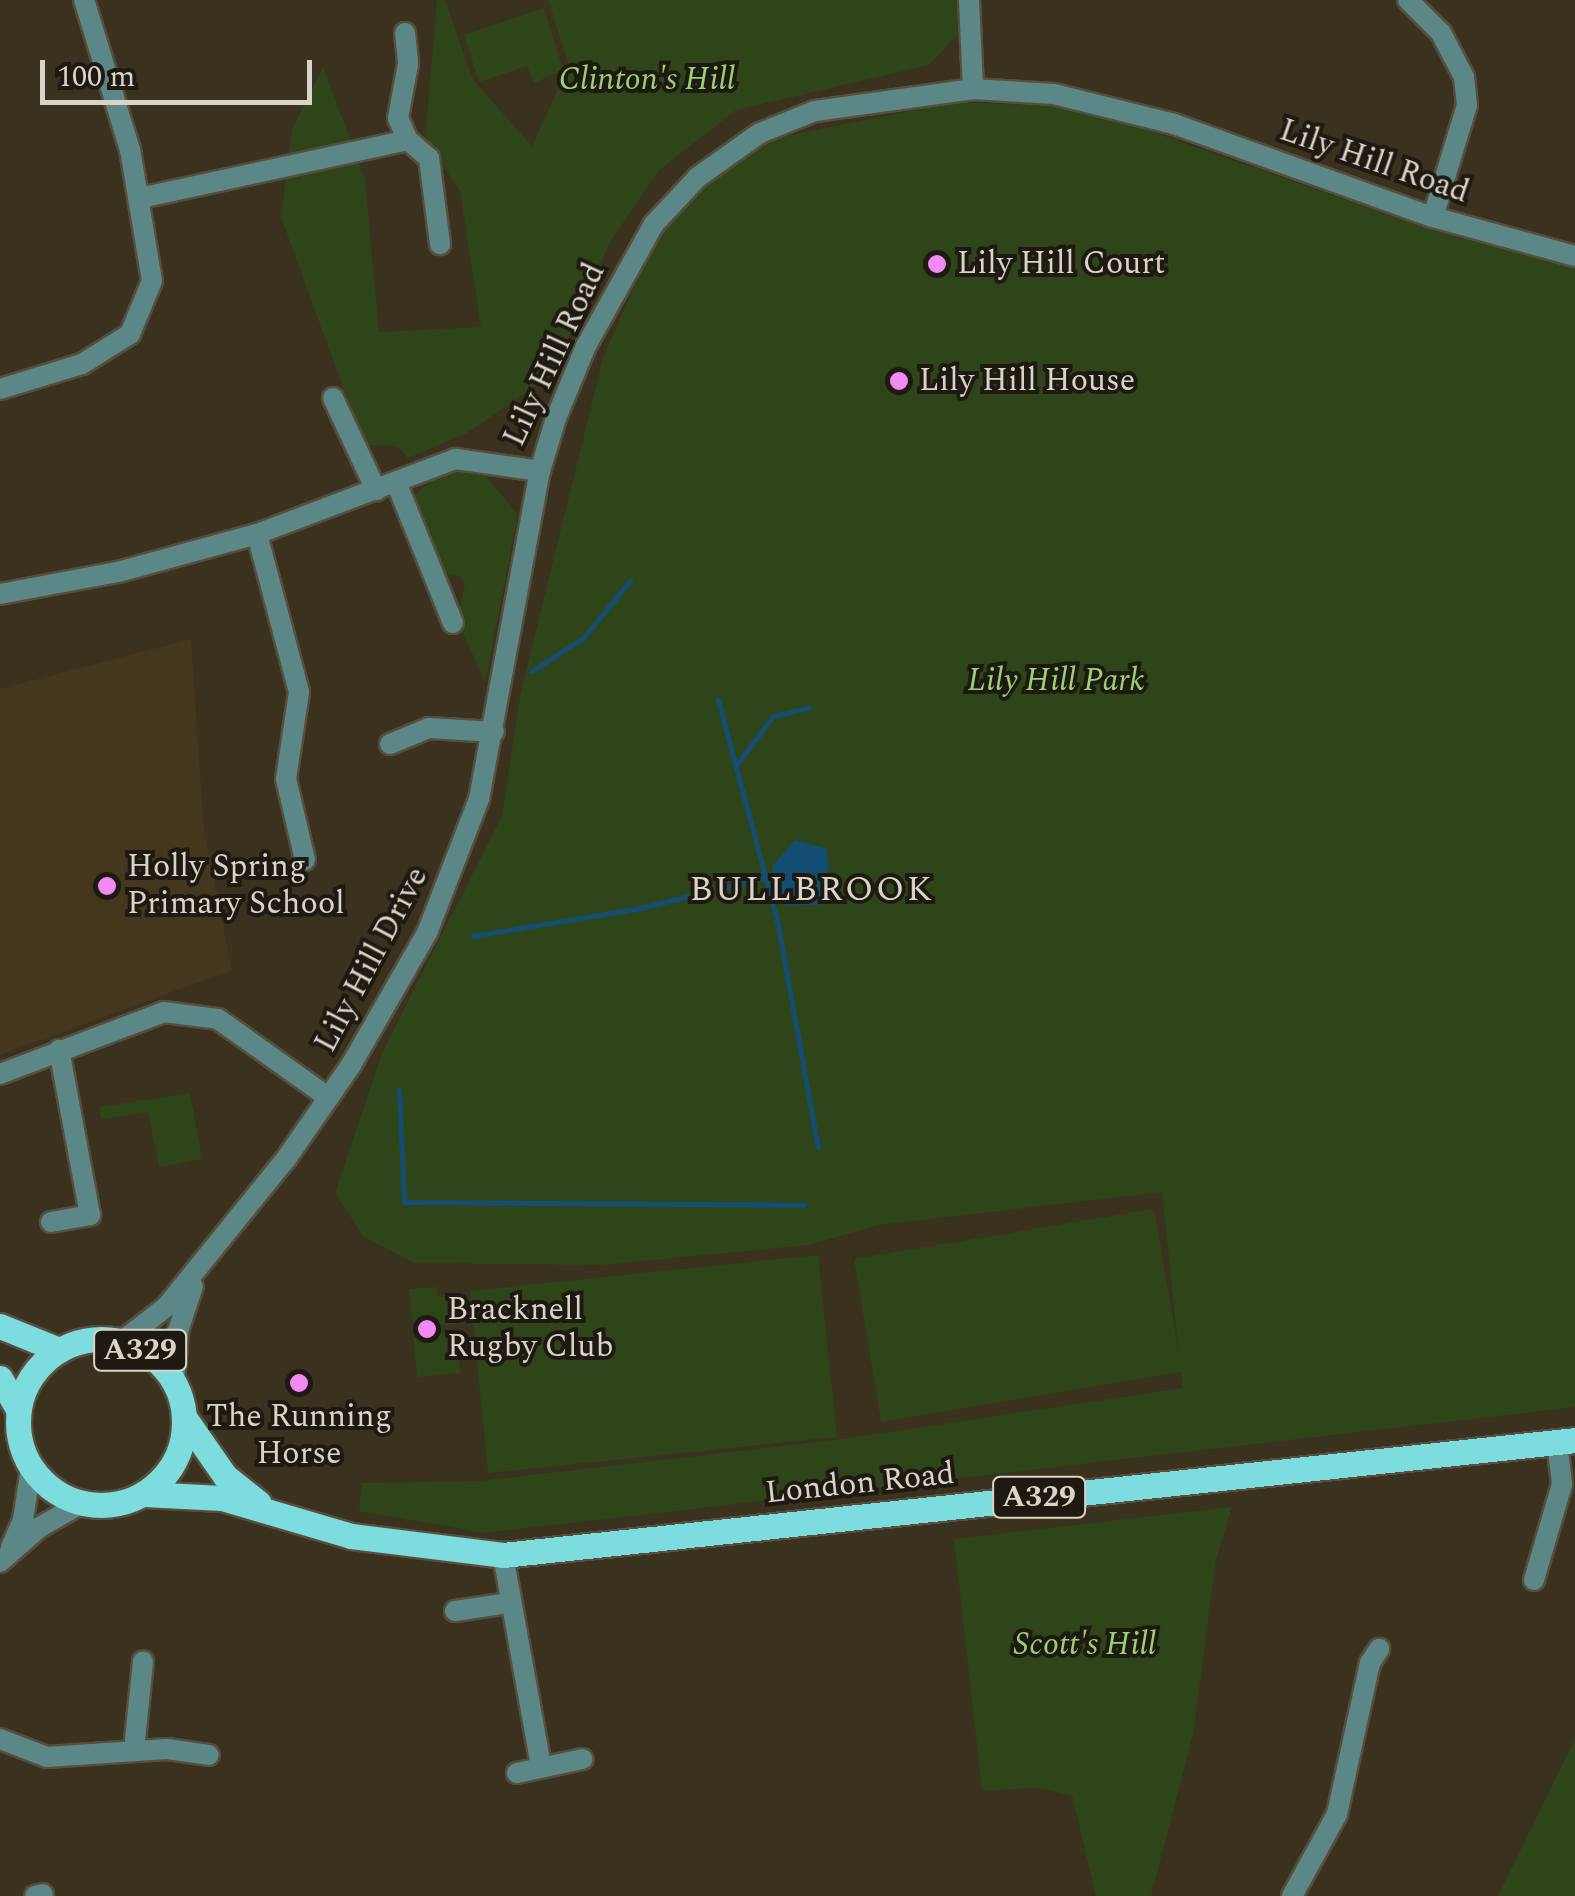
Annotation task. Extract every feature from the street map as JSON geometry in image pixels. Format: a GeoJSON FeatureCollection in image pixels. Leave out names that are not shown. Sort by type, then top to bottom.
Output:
{"type":"FeatureCollection","features":[{"type":"Feature","properties":{"kind":"main road","name":"A329"},"geometry":{"type":"LineString","coordinates":[[0,1326],[59,1350]]}},
{"type":"Feature","properties":{"kind":"main road","name":"A329"},"geometry":{"type":"LineString","coordinates":[[18,1409],[30,1377],[59,1350],[84,1342],[121,1342],[155,1359],[174,1382],[184,1417],[176,1463],[144,1494],[82,1504]]}},
{"type":"Feature","properties":{"kind":"main road"},"geometry":{"type":"LineString","coordinates":[[0,1378],[18,1409],[19,1443],[30,1468],[46,1486],[82,1504]]}},
{"type":"Feature","properties":{"kind":"main road","name":"London Road"},"geometry":{"type":"LineString","coordinates":[[184,1417],[225,1476],[274,1513]]}},
{"type":"Feature","properties":{"kind":"main road","name":"London Road"},"geometry":{"type":"LineString","coordinates":[[144,1494],[222,1498],[363,1539],[502,1555],[1566,1441]]}},
{"type":"Feature","properties":{"kind":"street"},"geometry":{"type":"LineString","coordinates":[[0,389],[82,364],[130,334],[152,281],[140,198],[84,0]]}},
{"type":"Feature","properties":{"kind":"street"},"geometry":{"type":"LineString","coordinates":[[969,0],[974,89]]}},
{"type":"Feature","properties":{"kind":"street"},"geometry":{"type":"LineString","coordinates":[[1408,0],[1441,33],[1464,77],[1467,105],[1433,217]]}},
{"type":"Feature","properties":{"kind":"street"},"geometry":{"type":"LineString","coordinates":[[406,33],[408,64],[398,118],[408,140],[429,158],[440,244]]}},
{"type":"Feature","properties":{"kind":"street","name":"Lily Hill Road"},"geometry":{"type":"LineString","coordinates":[[0,594],[118,572],[257,534],[467,458],[540,471],[571,377],[654,224],[698,177],[760,132],[815,111],[974,89],[1117,106],[1433,217],[1575,256]]}},
{"type":"Feature","properties":{"kind":"street"},"geometry":{"type":"LineString","coordinates":[[140,198],[408,140]]}},
{"type":"Feature","properties":{"kind":"street"},"geometry":{"type":"LineString","coordinates":[[333,398],[376,490]]}},
{"type":"Feature","properties":{"kind":"street","name":"Lily Hill Drive"},"geometry":{"type":"LineString","coordinates":[[121,1342],[166,1307],[205,1262],[329,1098],[427,933],[468,836],[494,732],[540,471]]}},
{"type":"Feature","properties":{"kind":"street"},"geometry":{"type":"LineString","coordinates":[[396,482],[453,623]]}},
{"type":"Feature","properties":{"kind":"street"},"geometry":{"type":"LineString","coordinates":[[257,534],[299,692],[286,779],[305,860]]}},
{"type":"Feature","properties":{"kind":"street"},"geometry":{"type":"LineString","coordinates":[[390,744],[429,728],[494,732]]}},
{"type":"Feature","properties":{"kind":"street"},"geometry":{"type":"LineString","coordinates":[[0,1074],[164,1012],[218,1019],[329,1098]]}},
{"type":"Feature","properties":{"kind":"street"},"geometry":{"type":"LineString","coordinates":[[52,1222],[90,1215],[59,1050]]}},
{"type":"Feature","properties":{"kind":"street","name":"Lily Hill Drive"},"geometry":{"type":"LineString","coordinates":[[174,1382],[182,1311],[205,1262]]}},
{"type":"Feature","properties":{"kind":"street"},"geometry":{"type":"LineString","coordinates":[[1534,1580],[1565,1524],[1562,1484],[1566,1441]]}},
{"type":"Feature","properties":{"kind":"street"},"geometry":{"type":"LineString","coordinates":[[3,1560],[23,1520],[30,1468]]}},
{"type":"Feature","properties":{"kind":"street"},"geometry":{"type":"LineString","coordinates":[[3,1560],[82,1504]]}},
{"type":"Feature","properties":{"kind":"street"},"geometry":{"type":"LineString","coordinates":[[502,1555],[542,1767]]}},
{"type":"Feature","properties":{"kind":"street"},"geometry":{"type":"LineString","coordinates":[[455,1611],[509,1603]]}},
{"type":"Feature","properties":{"kind":"street"},"geometry":{"type":"LineString","coordinates":[[1292,1896],[1337,1814],[1370,1663],[1379,1649]]}},
{"type":"Feature","properties":{"kind":"street"},"geometry":{"type":"LineString","coordinates":[[134,1750],[143,1661]]}},
{"type":"Feature","properties":{"kind":"street"},"geometry":{"type":"LineString","coordinates":[[0,1739],[48,1757],[134,1750],[208,1754]]}},
{"type":"Feature","properties":{"kind":"street"},"geometry":{"type":"LineString","coordinates":[[517,1773],[582,1759]]}},
{"type":"Feature","properties":{"kind":"shaded area","name":"Holly Spring Primary School"},"geometry":{"type":"Polygon","coordinates":[[[191,639],[204,830],[232,970],[0,1055],[0,689],[191,639]]]}},
{"type":"Feature","properties":{"kind":"green space","name":"Clinton's Hill"},"geometry":{"type":"Polygon","coordinates":[[[437,0],[445,0],[473,80],[532,146],[569,65],[548,0],[957,0],[958,34],[929,65],[736,110],[658,171],[610,242],[552,375],[467,433],[408,458],[398,446],[364,445],[281,217],[292,130],[323,67],[365,179],[379,332],[481,327],[460,191],[425,139],[437,0]]]}},
{"type":"Feature","properties":{"kind":"green space"},"geometry":{"type":"Polygon","coordinates":[[[544,8],[563,70],[534,83],[527,66],[479,82],[464,35],[544,8]]]}},
{"type":"Feature","properties":{"kind":"green space","name":"Lily Hill Park"},"geometry":{"type":"Polygon","coordinates":[[[954,102],[1082,107],[1428,229],[1575,268],[1575,1407],[485,1533],[359,1511],[362,1483],[480,1481],[843,1439],[1183,1388],[1181,1372],[881,1422],[854,1259],[1154,1209],[1179,1354],[1162,1192],[879,1225],[808,1245],[601,1265],[414,1263],[363,1236],[335,1193],[382,1053],[502,816],[520,696],[603,358],[662,223],[762,141],[954,102]]]}},
{"type":"Feature","properties":{"kind":"green space"},"geometry":{"type":"Polygon","coordinates":[[[473,460],[518,515],[485,683],[457,618],[465,584],[460,576],[445,575],[411,498],[445,470],[473,460]]]}},
{"type":"Feature","properties":{"kind":"green space"},"geometry":{"type":"Polygon","coordinates":[[[190,1093],[202,1159],[159,1167],[148,1112],[101,1119],[99,1107],[190,1093]]]}},
{"type":"Feature","properties":{"kind":"green space"},"geometry":{"type":"Polygon","coordinates":[[[818,1255],[837,1437],[488,1473],[470,1291],[818,1255]]]}},
{"type":"Feature","properties":{"kind":"green space","name":"Bracknell Rugby Club"},"geometry":{"type":"Polygon","coordinates":[[[436,1287],[438,1297],[453,1296],[456,1324],[441,1325],[441,1333],[457,1332],[460,1373],[417,1377],[409,1289],[436,1287]]]}},
{"type":"Feature","properties":{"kind":"green space","name":"Scott's Hill"},"geometry":{"type":"Polygon","coordinates":[[[1232,1507],[1216,1560],[1193,1734],[1151,1896],[1096,1896],[1072,1795],[1034,1788],[982,1791],[954,1539],[1232,1507]]]}},
{"type":"Feature","properties":{"kind":"green space"},"geometry":{"type":"Polygon","coordinates":[[[1575,1739],[1575,1896],[1498,1896],[1575,1739]]]}},
{"type":"Feature","properties":{"kind":"water"},"geometry":{"type":"Polygon","coordinates":[[[795,840],[827,849],[831,904],[785,906],[771,882],[773,865],[795,840]]]}},
{"type":"Feature","properties":{"kind":"waterway"},"geometry":{"type":"LineString","coordinates":[[532,671],[583,638],[630,581]]}},
{"type":"Feature","properties":{"kind":"waterway"},"geometry":{"type":"LineString","coordinates":[[718,700],[777,920],[818,1147]]}},
{"type":"Feature","properties":{"kind":"waterway"},"geometry":{"type":"LineString","coordinates":[[738,763],[773,716],[809,708]]}},
{"type":"Feature","properties":{"kind":"waterway"},"geometry":{"type":"LineString","coordinates":[[473,936],[636,909],[772,876]]}},
{"type":"Feature","properties":{"kind":"waterway"},"geometry":{"type":"LineString","coordinates":[[399,1090],[404,1202],[804,1205]]}},
{"type":"Feature","properties":{"kind":"place","name":"Lily Hill Court"},"geometry":{"type":"Point","coordinates":[937,264]}},
{"type":"Feature","properties":{"kind":"place","name":"Lily Hill House"},"geometry":{"type":"Point","coordinates":[899,381]}},
{"type":"Feature","properties":{"kind":"place","name":"Holly Spring Primary School"},"geometry":{"type":"Point","coordinates":[107,886]}},
{"type":"Feature","properties":{"kind":"place","name":"Bracknell Rugby Club"},"geometry":{"type":"Point","coordinates":[427,1329]}},
{"type":"Feature","properties":{"kind":"place","name":"The Running Horse"},"geometry":{"type":"Point","coordinates":[299,1383]}},
{"type":"Feature","properties":{"kind":"district","name":"BULLBROOK"},"geometry":{"type":"Point","coordinates":[812,890]}}]}
